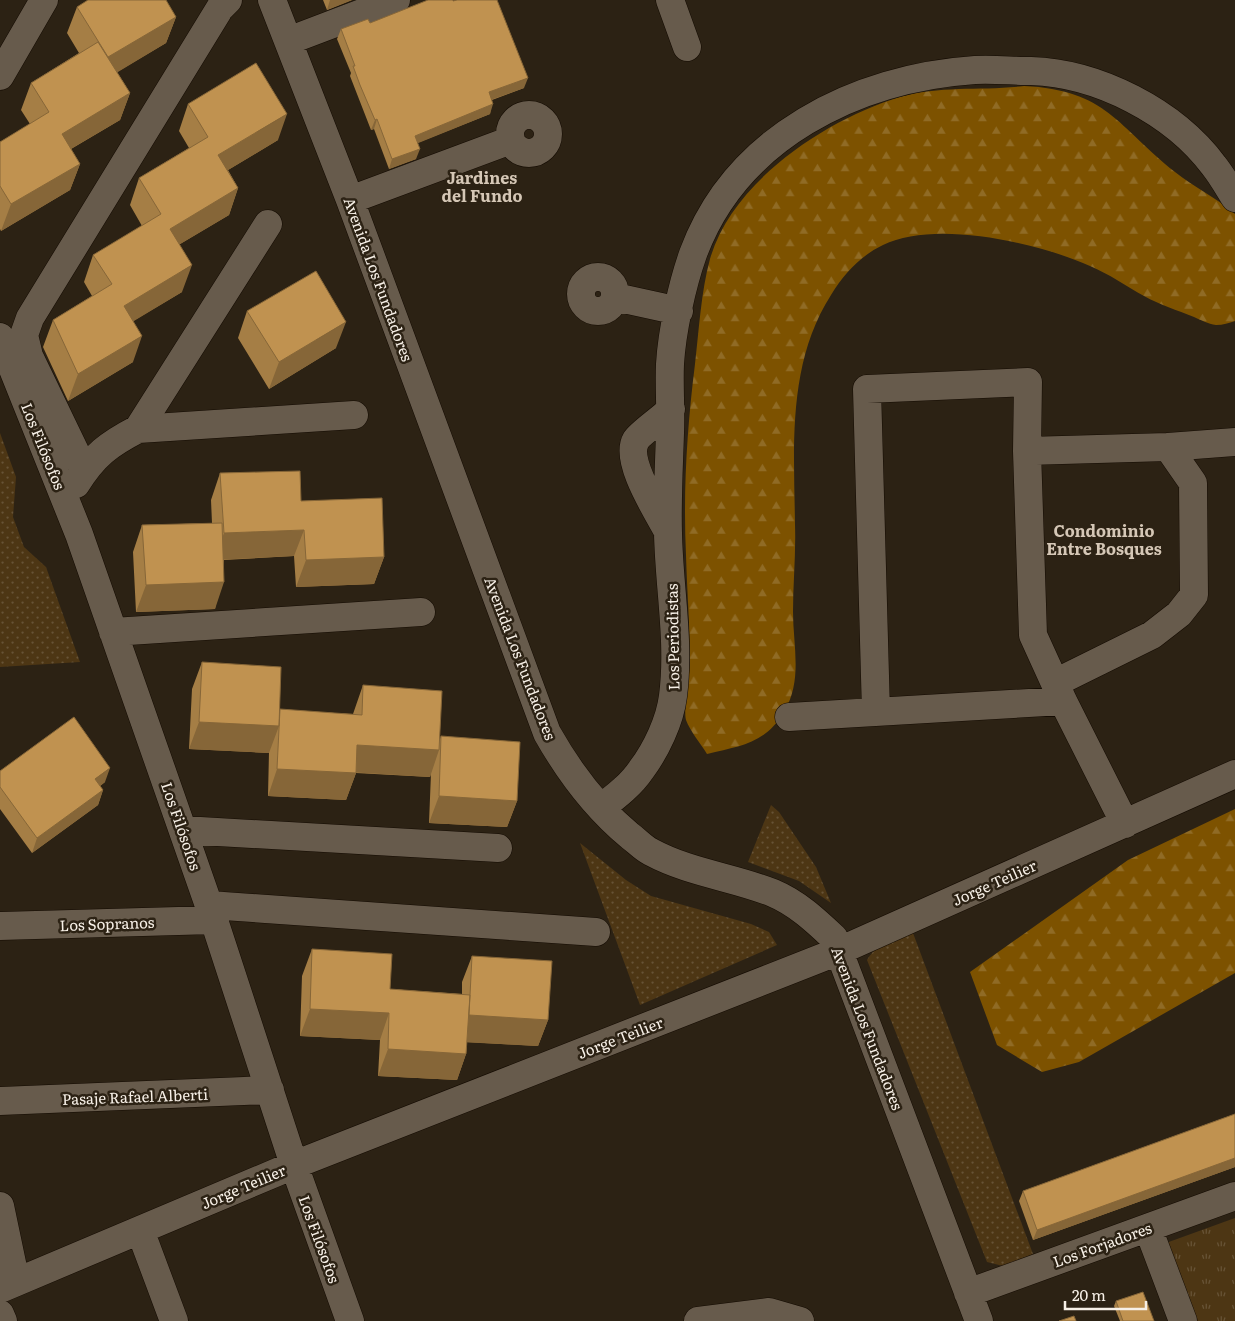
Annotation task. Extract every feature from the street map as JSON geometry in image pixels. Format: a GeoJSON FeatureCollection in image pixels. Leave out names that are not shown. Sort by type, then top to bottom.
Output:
{"type":"FeatureCollection","features":[{"type":"Feature","properties":{"kind":"street"},"geometry":{"type":"LineString","coordinates":[[0,76],[44,0]]}},
{"type":"Feature","properties":{"kind":"street"},"geometry":{"type":"LineString","coordinates":[[84,470],[29,356],[24,336],[30,318],[220,8],[228,0]]}},
{"type":"Feature","properties":{"kind":"street","name":"Avenida Los Fundadores"},"geometry":{"type":"LineString","coordinates":[[272,0],[350,200],[547,733],[564,762],[601,808],[650,852],[691,870],[774,894],[807,913],[834,938],[979,1321]]}},
{"type":"Feature","properties":{"kind":"street"},"geometry":{"type":"LineString","coordinates":[[288,41],[396,0]]}},
{"type":"Feature","properties":{"kind":"street"},"geometry":{"type":"LineString","coordinates":[[670,0],[687,47]]}},
{"type":"Feature","properties":{"kind":"street","name":"Los Periodistas"},"geometry":{"type":"LineString","coordinates":[[601,808],[641,771],[659,741],[673,698],[674,639],[668,532],[671,409],[670,363],[679,311],[693,254],[715,207],[739,174],[777,140],[821,111],[869,91],[917,78],[976,70],[1045,72],[1102,84],[1144,105],[1184,135],[1213,164],[1235,198]]}},
{"type":"Feature","properties":{"kind":"street"},"geometry":{"type":"LineString","coordinates":[[350,200],[511,140]]}},
{"type":"Feature","properties":{"kind":"street"},"geometry":{"type":"LineString","coordinates":[[138,429],[268,224]]}},
{"type":"Feature","properties":{"kind":"street"},"geometry":{"type":"LineString","coordinates":[[615,297],[679,311]]}},
{"type":"Feature","properties":{"kind":"street","name":"Los Filósofos"},"geometry":{"type":"LineString","coordinates":[[0,337],[66,500],[113,632],[212,913],[294,1165],[350,1321]]}},
{"type":"Feature","properties":{"kind":"street"},"geometry":{"type":"LineString","coordinates":[[876,712],[867,389],[1028,382],[1027,451],[1033,635],[1059,692],[1125,824]]}},
{"type":"Feature","properties":{"kind":"street","name":"Los Periodistas"},"geometry":{"type":"LineString","coordinates":[[668,532],[645,489],[636,467],[633,448],[636,439],[659,422],[671,409]]}},
{"type":"Feature","properties":{"kind":"street"},"geometry":{"type":"LineString","coordinates":[[66,500],[84,470],[108,445],[138,429],[354,415]]}},
{"type":"Feature","properties":{"kind":"street"},"geometry":{"type":"LineString","coordinates":[[1027,451],[1168,447],[1235,442]]}},
{"type":"Feature","properties":{"kind":"street"},"geometry":{"type":"LineString","coordinates":[[789,717],[876,712],[1059,692],[1152,635],[1179,614],[1194,596],[1193,483],[1168,447]]}},
{"type":"Feature","properties":{"kind":"street"},"geometry":{"type":"LineString","coordinates":[[113,632],[421,612]]}},
{"type":"Feature","properties":{"kind":"street","name":"Jorge Teilier"},"geometry":{"type":"LineString","coordinates":[[8,1285],[294,1165],[839,951],[1235,774]]}},
{"type":"Feature","properties":{"kind":"street"},"geometry":{"type":"LineString","coordinates":[[183,830],[498,848]]}},
{"type":"Feature","properties":{"kind":"street","name":"Los Sopranos"},"geometry":{"type":"LineString","coordinates":[[0,926],[212,913],[596,932]]}},
{"type":"Feature","properties":{"kind":"street","name":"Pasaje Rafael Alberti"},"geometry":{"type":"LineString","coordinates":[[0,1102],[270,1090]]}},
{"type":"Feature","properties":{"kind":"street","name":"Los Forjadores"},"geometry":{"type":"LineString","coordinates":[[968,1293],[1235,1196]]}},
{"type":"Feature","properties":{"kind":"street"},"geometry":{"type":"LineString","coordinates":[[0,1206],[8,1285]]}},
{"type":"Feature","properties":{"kind":"street"},"geometry":{"type":"LineString","coordinates":[[1148,1228],[1183,1321]]}},
{"type":"Feature","properties":{"kind":"street"},"geometry":{"type":"LineString","coordinates":[[140,1230],[174,1321]]}},
{"type":"Feature","properties":{"kind":"street"},"geometry":{"type":"LineString","coordinates":[[698,1321],[769,1312],[800,1321]]}},
{"type":"Feature","properties":{"kind":"street"},"geometry":{"type":"LineString","coordinates":[[0,1314],[3,1321]]}},
{"type":"Feature","properties":{"kind":"green space"},"geometry":{"type":"Polygon","coordinates":[[[1024,86],[1052,89],[1093,103],[1109,113],[1175,172],[1235,214],[1235,321],[1219,325],[1207,323],[1156,302],[1104,273],[1069,257],[1016,242],[958,234],[930,234],[905,237],[883,245],[867,254],[847,273],[831,295],[817,321],[807,349],[800,378],[794,436],[795,536],[793,612],[796,663],[790,700],[777,723],[760,737],[741,746],[707,754],[690,729],[685,715],[690,662],[690,636],[685,531],[685,484],[690,412],[702,298],[710,259],[721,231],[739,204],[761,179],[786,157],[814,137],[872,107],[915,93],[1024,86]]]}},
{"type":"Feature","properties":{"kind":"green space"},"geometry":{"type":"Polygon","coordinates":[[[0,433],[16,477],[13,517],[24,547],[46,567],[80,662],[0,667],[0,433]]]}},
{"type":"Feature","properties":{"kind":"green space"},"geometry":{"type":"Polygon","coordinates":[[[771,805],[779,812],[816,867],[831,903],[799,881],[748,862],[771,805]]]}},
{"type":"Feature","properties":{"kind":"green space"},"geometry":{"type":"Polygon","coordinates":[[[1235,809],[1235,973],[1079,1062],[1042,1072],[997,1045],[970,972],[1128,860],[1235,809]]]}},
{"type":"Feature","properties":{"kind":"green space"},"geometry":{"type":"Polygon","coordinates":[[[580,843],[626,880],[651,896],[751,924],[769,932],[777,945],[640,1005],[580,843]]]}},
{"type":"Feature","properties":{"kind":"green space"},"geometry":{"type":"Polygon","coordinates":[[[913,933],[1033,1254],[1003,1266],[987,1262],[867,960],[881,945],[913,933]]]}},
{"type":"Feature","properties":{"kind":"green space"},"geometry":{"type":"Polygon","coordinates":[[[1235,1218],[1235,1321],[1193,1321],[1166,1243],[1235,1218]]]}},
{"type":"Feature","properties":{"kind":"building"},"geometry":{"type":"Polygon","coordinates":[[[88,0],[166,0],[176,17],[108,57],[77,7],[88,0]]]}},
{"type":"Feature","properties":{"kind":"building"},"geometry":{"type":"Polygon","coordinates":[[[428,0],[497,0],[528,78],[489,92],[493,104],[415,136],[420,149],[392,159],[377,119],[375,120],[360,85],[341,29],[368,19],[370,23],[428,0]]]}},
{"type":"Feature","properties":{"kind":"building"},"geometry":{"type":"Polygon","coordinates":[[[98,42],[130,93],[62,134],[80,164],[11,204],[0,186],[0,142],[49,112],[31,83],[98,42]]]}},
{"type":"Feature","properties":{"kind":"building"},"geometry":{"type":"Polygon","coordinates":[[[256,63],[287,114],[218,155],[238,188],[170,229],[192,265],[124,306],[142,336],[78,374],[53,320],[112,284],[93,255],[161,214],[139,178],[208,137],[188,104],[256,63]]]}},
{"type":"Feature","properties":{"kind":"building"},"geometry":{"type":"Polygon","coordinates":[[[316,271],[346,322],[279,362],[247,311],[316,271]]]}},
{"type":"Feature","properties":{"kind":"building"},"geometry":{"type":"Polygon","coordinates":[[[300,471],[301,501],[382,498],[384,557],[306,560],[304,530],[224,533],[220,473],[300,471]]]}},
{"type":"Feature","properties":{"kind":"building"},"geometry":{"type":"Polygon","coordinates":[[[222,523],[224,582],[146,585],[142,525],[222,523]]]}},
{"type":"Feature","properties":{"kind":"building"},"geometry":{"type":"Polygon","coordinates":[[[202,662],[281,667],[279,726],[199,722],[202,662]]]}},
{"type":"Feature","properties":{"kind":"building"},"geometry":{"type":"Polygon","coordinates":[[[363,685],[442,691],[439,750],[357,745],[356,773],[277,769],[280,709],[362,715],[363,685]]]}},
{"type":"Feature","properties":{"kind":"building"},"geometry":{"type":"Polygon","coordinates":[[[74,717],[110,768],[95,779],[103,790],[37,838],[0,787],[0,771],[74,717]]]}},
{"type":"Feature","properties":{"kind":"building"},"geometry":{"type":"Polygon","coordinates":[[[441,736],[520,742],[517,801],[439,796],[441,736]]]}},
{"type":"Feature","properties":{"kind":"building"},"geometry":{"type":"Polygon","coordinates":[[[312,949],[392,954],[390,989],[470,995],[466,1054],[388,1049],[389,1013],[310,1009],[312,949]]]}},
{"type":"Feature","properties":{"kind":"building"},"geometry":{"type":"Polygon","coordinates":[[[472,956],[552,961],[548,1020],[469,1015],[472,956]]]}},
{"type":"Feature","properties":{"kind":"building"},"geometry":{"type":"Polygon","coordinates":[[[1235,1114],[1235,1158],[1037,1230],[1023,1191],[1235,1114]]]}},
{"type":"Feature","properties":{"kind":"building"},"geometry":{"type":"Polygon","coordinates":[[[1143,1292],[1154,1321],[1123,1321],[1116,1301],[1143,1292]]]}},
{"type":"Feature","properties":{"kind":"building"},"geometry":{"type":"Polygon","coordinates":[[[1074,1316],[1076,1321],[1059,1321],[1074,1316]]]}},
{"type":"Feature","properties":{"kind":"district","name":"Jardines del Fundo"},"geometry":{"type":"Point","coordinates":[482,186]}},
{"type":"Feature","properties":{"kind":"district","name":"Condominio Entre Bosques"},"geometry":{"type":"Point","coordinates":[1104,539]}}]}
